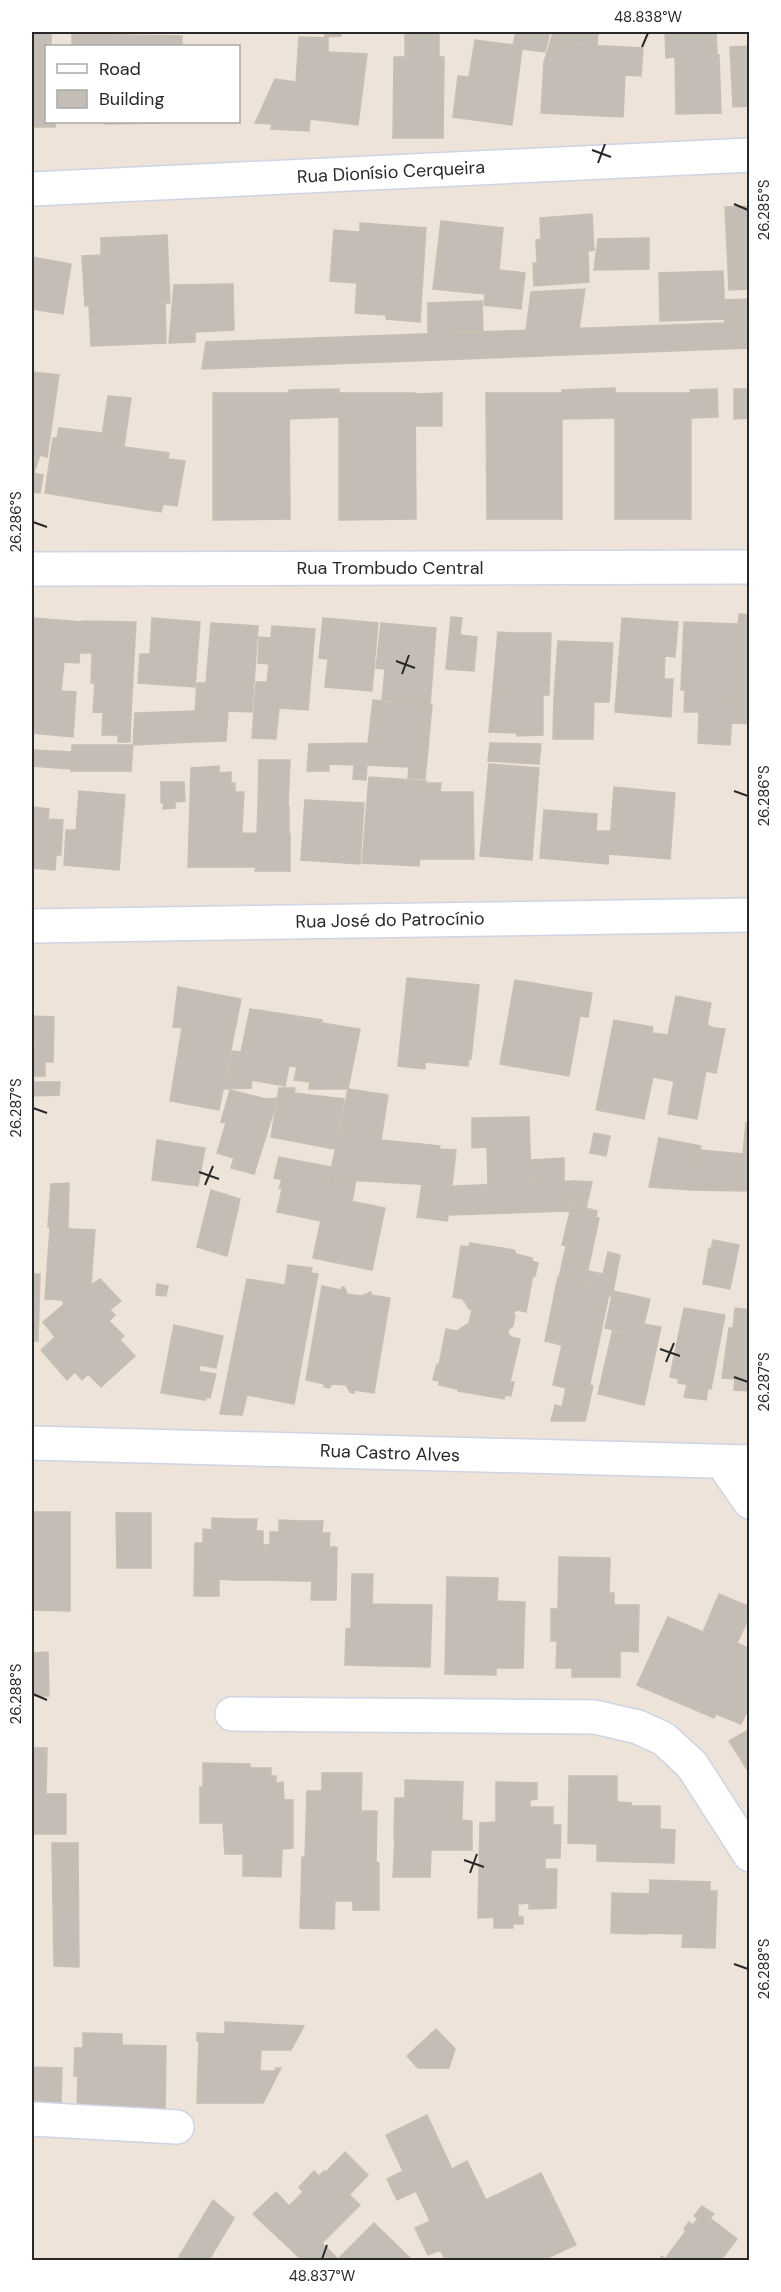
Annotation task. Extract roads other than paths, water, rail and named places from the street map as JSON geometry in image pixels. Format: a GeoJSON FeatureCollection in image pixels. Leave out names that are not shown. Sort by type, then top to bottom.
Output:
{"type":"FeatureCollection","features":[{"type":"Feature","properties":{"kind":"street","name":"Rua Dionísio Cerqueira"},"geometry":{"type":"LineString","coordinates":[[32,189],[750,155]]}},
{"type":"Feature","properties":{"kind":"street","name":"Rua Trombudo Central"},"geometry":{"type":"LineString","coordinates":[[32,569],[750,567]]}},
{"type":"Feature","properties":{"kind":"street","name":"Rua José do Patrocínio"},"geometry":{"type":"LineString","coordinates":[[32,926],[750,915]]}},
{"type":"Feature","properties":{"kind":"street","name":"Rua Castro Alves"},"geometry":{"type":"LineString","coordinates":[[32,1443],[736,1462]]}},
{"type":"Feature","properties":{"kind":"street"},"geometry":{"type":"LineString","coordinates":[[736,1462],[750,1502]]}},
{"type":"Feature","properties":{"kind":"street"},"geometry":{"type":"LineString","coordinates":[[232,1714],[595,1717],[638,1727],[664,1740],[692,1765],[750,1855]]}},
{"type":"Feature","properties":{"kind":"street"},"geometry":{"type":"LineString","coordinates":[[32,2119],[177,2127]]}}]}
